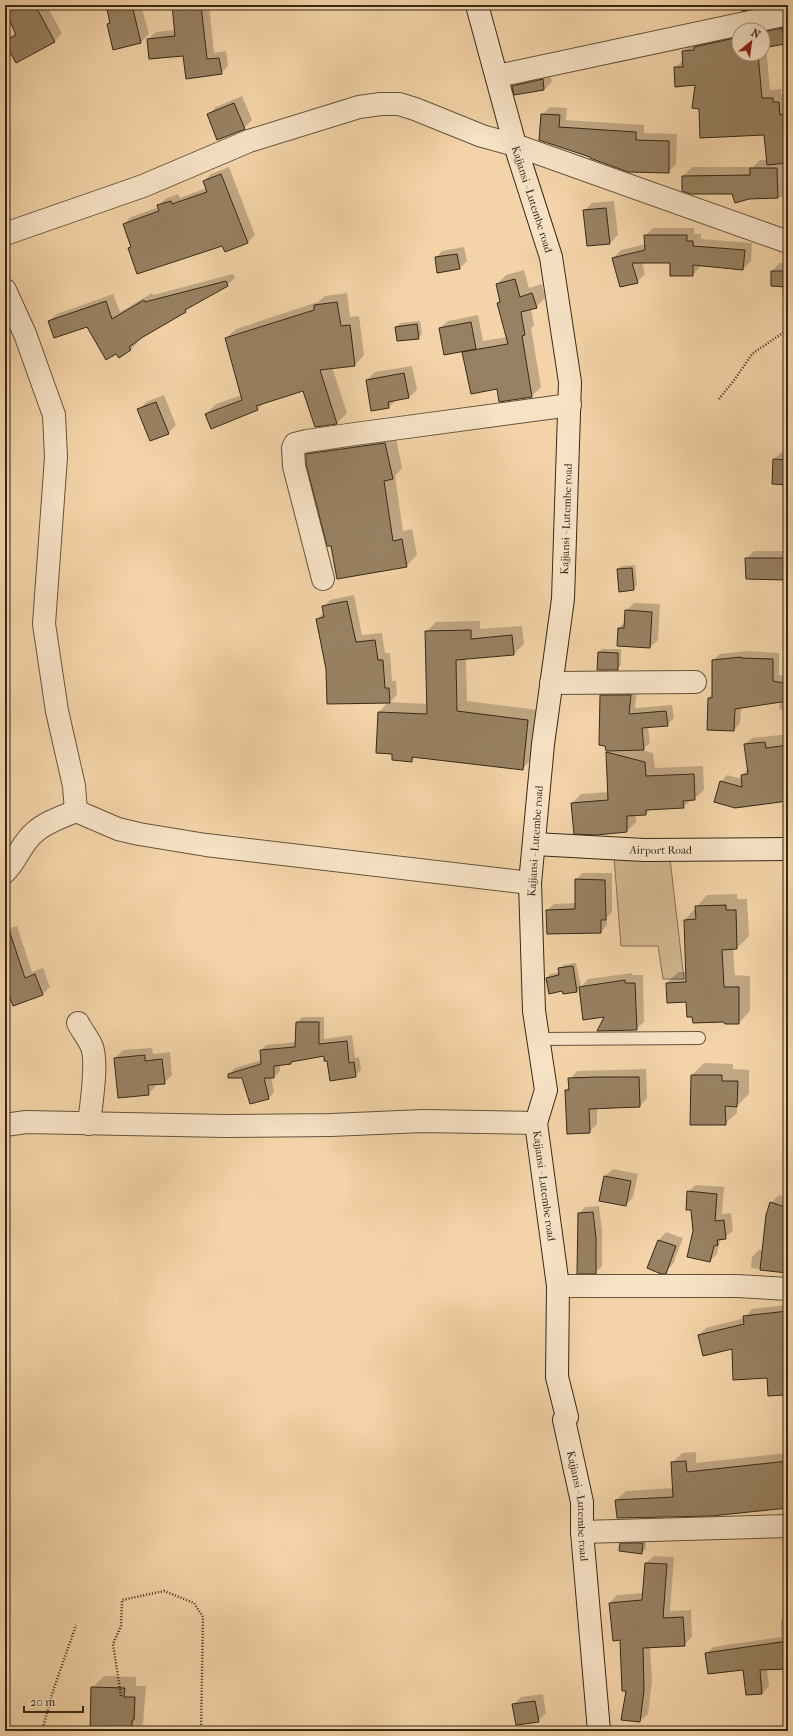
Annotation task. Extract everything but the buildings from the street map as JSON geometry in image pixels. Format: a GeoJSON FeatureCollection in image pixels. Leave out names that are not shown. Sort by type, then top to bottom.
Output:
{"type":"FeatureCollection","features":[{"type":"Feature","properties":{"kind":"street","name":"Kajjansi - Lutembe road"},"geometry":{"type":"LineString","coordinates":[[477,5],[515,145],[551,258],[570,382],[563,599],[543,744],[535,844],[530,883],[534,1011],[546,1090],[536,1123],[558,1286],[557,1377],[567,1417],[564,1420],[582,1502],[582,1532],[599,1731]]}},
{"type":"Feature","properties":{"kind":"street"},"geometry":{"type":"LineString","coordinates":[[497,76],[788,14]]}},
{"type":"Feature","properties":{"kind":"street"},"geometry":{"type":"LineString","coordinates":[[5,234],[143,186],[249,141],[359,107],[381,104],[399,104],[482,136],[515,145],[788,242]]}},
{"type":"Feature","properties":{"kind":"street"},"geometry":{"type":"LineString","coordinates":[[5,290],[25,334],[54,415],[56,457],[44,624],[57,711],[74,786],[76,811]]}},
{"type":"Feature","properties":{"kind":"street"},"geometry":{"type":"LineString","coordinates":[[323,579],[294,466],[293,448],[295,444],[355,434],[570,405]]}},
{"type":"Feature","properties":{"kind":"street"},"geometry":{"type":"LineString","coordinates":[[551,683],[695,682]]}},
{"type":"Feature","properties":{"kind":"street"},"geometry":{"type":"LineString","coordinates":[[5,872],[13,864],[20,850],[34,832],[48,823],[76,811],[118,829],[138,834],[206,845],[530,883]]}},
{"type":"Feature","properties":{"kind":"street","name":"Airport Road"},"geometry":{"type":"LineString","coordinates":[[535,844],[644,850],[788,849]]}},
{"type":"Feature","properties":{"kind":"street"},"geometry":{"type":"LineString","coordinates":[[78,1023],[93,1052],[94,1064],[89,1124]]}},
{"type":"Feature","properties":{"kind":"street"},"geometry":{"type":"LineString","coordinates":[[5,1125],[26,1122],[225,1126],[331,1125],[423,1121],[536,1123]]}},
{"type":"Feature","properties":{"kind":"street"},"geometry":{"type":"LineString","coordinates":[[558,1286],[737,1286],[788,1289]]}},
{"type":"Feature","properties":{"kind":"street"},"geometry":{"type":"LineString","coordinates":[[582,1532],[788,1526]]}},
{"type":"Feature","properties":{"kind":"lane"},"geometry":{"type":"LineString","coordinates":[[538,1039],[699,1038]]}},
{"type":"Feature","properties":{"kind":"path"},"geometry":{"type":"LineString","coordinates":[[719,400],[752,354],[784,332],[788,323]]}},
{"type":"Feature","properties":{"kind":"path"},"geometry":{"type":"LineString","coordinates":[[121,1696],[113,1644],[121,1626],[122,1600],[164,1591],[194,1603],[203,1617],[201,1731]]}},
{"type":"Feature","properties":{"kind":"path"},"geometry":{"type":"LineString","coordinates":[[42,1731],[53,1691],[76,1625]]}},
{"type":"Feature","properties":{"kind":"shaded area"},"geometry":{"type":"Polygon","coordinates":[[[614,857],[670,859],[684,979],[663,979],[658,946],[621,946],[614,857]]]}}]}
